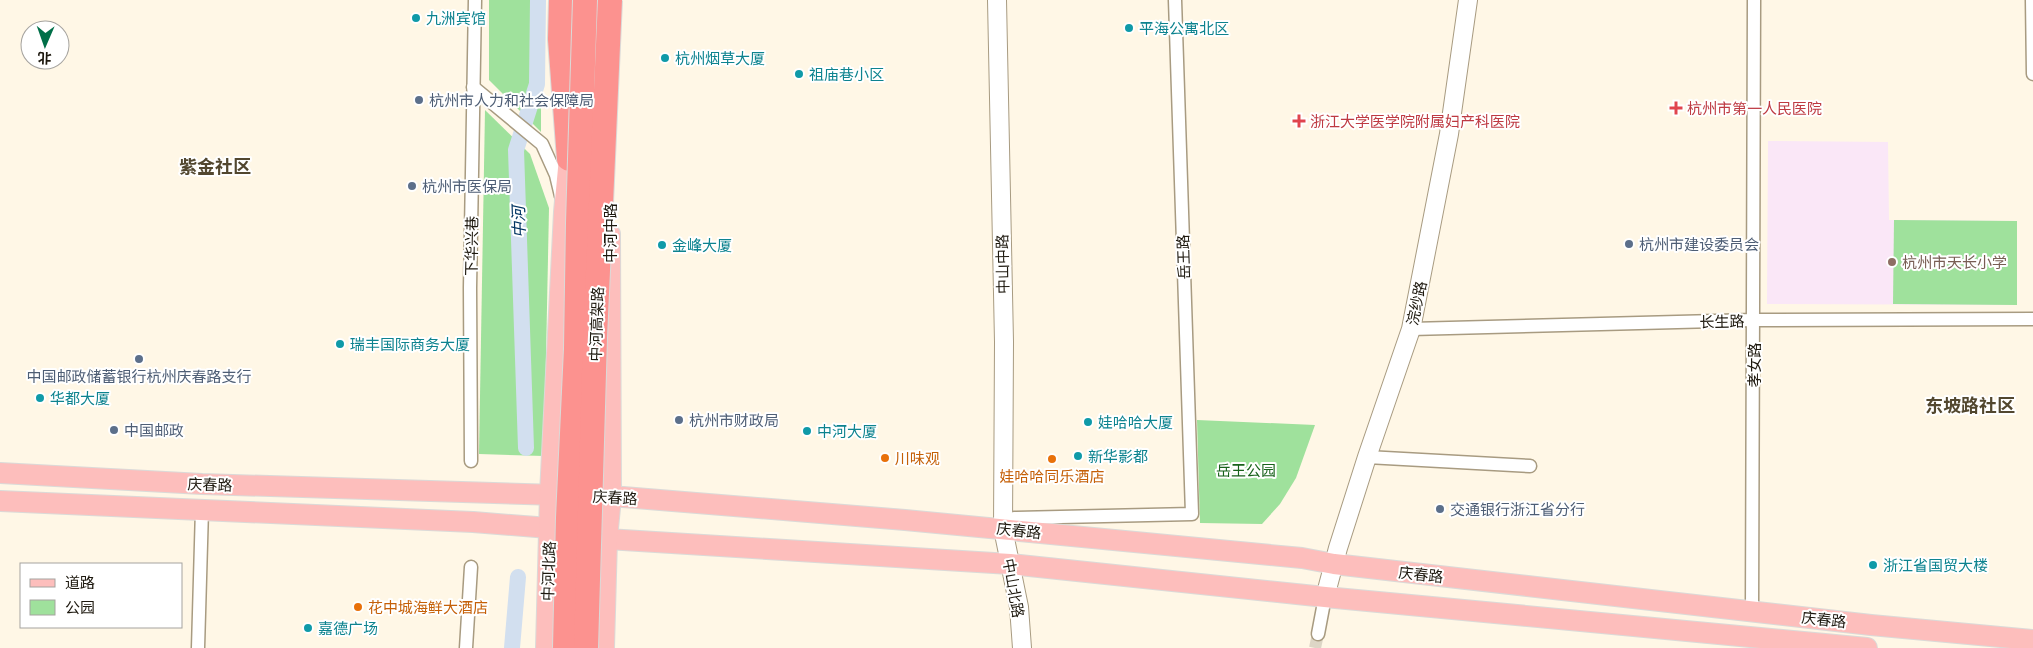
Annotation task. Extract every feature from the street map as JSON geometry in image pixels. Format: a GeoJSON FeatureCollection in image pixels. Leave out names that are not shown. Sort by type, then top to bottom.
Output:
{"type":"FeatureCollection","features":[{"type":"Feature","properties":{"kind":"highway"},"geometry":{"type":"LineString","coordinates":[[561,0],[560,39],[569,158]]}},
{"type":"Feature","properties":{"kind":"highway","name":"中河高架路"},"geometry":{"type":"LineString","coordinates":[[565,648],[586,0]]}},
{"type":"Feature","properties":{"kind":"highway","name":"中河高架路"},"geometry":{"type":"LineString","coordinates":[[586,648],[595,338],[610,0]]}},
{"type":"Feature","properties":{"kind":"main road"},"geometry":{"type":"LineString","coordinates":[[550,494],[564,212],[569,158],[574,0]]}},
{"type":"Feature","properties":{"kind":"main road","name":"中河中路"},"geometry":{"type":"LineString","coordinates":[[611,496],[611,140],[620,0]]}},
{"type":"Feature","properties":{"kind":"main road","name":"中山中路"},"geometry":{"type":"LineString","coordinates":[[997,0],[1004,342],[1002,529]]}},
{"type":"Feature","properties":{"kind":"main road","name":"浣纱路"},"geometry":{"type":"LineString","coordinates":[[1324,597],[1367,457],[1411,329],[1449,134],[1468,0]]}},
{"type":"Feature","properties":{"kind":"main road","name":"庆春路"},"geometry":{"type":"LineString","coordinates":[[0,473],[212,484],[611,496],[1002,529],[1302,558],[1334,564],[1752,611],[2033,640]]}},
{"type":"Feature","properties":{"kind":"main road","name":"中河北路"},"geometry":{"type":"LineString","coordinates":[[546,648],[550,494]]}},
{"type":"Feature","properties":{"kind":"main road"},"geometry":{"type":"LineString","coordinates":[[604,648],[607,539],[611,496]]}},
{"type":"Feature","properties":{"kind":"main road","name":"庆春路"},"geometry":{"type":"LineString","coordinates":[[0,501],[473,522],[549,528],[607,539],[1010,564],[1324,597],[1867,648]]}},
{"type":"Feature","properties":{"kind":"main road","name":"中山北路"},"geometry":{"type":"LineString","coordinates":[[1002,529],[1019,607],[1022,648]]}},
{"type":"Feature","properties":{"kind":"street","name":"下华兴巷"},"geometry":{"type":"LineString","coordinates":[[471,461],[470,288],[475,0]]}},
{"type":"Feature","properties":{"kind":"street","name":"岳王路"},"geometry":{"type":"LineString","coordinates":[[1002,529],[1014,518],[1192,514],[1174,0]]}},
{"type":"Feature","properties":{"kind":"street","name":"孝女路"},"geometry":{"type":"LineString","coordinates":[[1752,611],[1754,0]]}},
{"type":"Feature","properties":{"kind":"street"},"geometry":{"type":"LineString","coordinates":[[2032,0],[2033,74]]}},
{"type":"Feature","properties":{"kind":"street"},"geometry":{"type":"LineString","coordinates":[[474,86],[542,144],[556,175],[564,212]]}},
{"type":"Feature","properties":{"kind":"street","name":"长生路"},"geometry":{"type":"LineString","coordinates":[[1411,329],[1754,320],[2033,319]]}},
{"type":"Feature","properties":{"kind":"street"},"geometry":{"type":"LineString","coordinates":[[1367,457],[1530,466]]}},
{"type":"Feature","properties":{"kind":"street"},"geometry":{"type":"LineString","coordinates":[[198,648],[202,509]]}},
{"type":"Feature","properties":{"kind":"street"},"geometry":{"type":"LineString","coordinates":[[466,648],[471,567]]}},
{"type":"Feature","properties":{"kind":"street"},"geometry":{"type":"LineString","coordinates":[[1318,634],[1324,597]]}},
{"type":"Feature","properties":{"kind":"shaded area","name":"杭州市天长小学"},"geometry":{"type":"Polygon","coordinates":[[[1768,141],[1888,142],[1889,220],[2017,221],[2017,305],[1767,304],[1768,141]]]}},
{"type":"Feature","properties":{"kind":"green space"},"geometry":{"type":"Polygon","coordinates":[[[489,0],[541,0],[541,132],[489,80],[489,0]]]}},
{"type":"Feature","properties":{"kind":"green space"},"geometry":{"type":"Polygon","coordinates":[[[485,110],[530,154],[549,208],[544,456],[479,454],[485,110]]]}},
{"type":"Feature","properties":{"kind":"green space"},"geometry":{"type":"Polygon","coordinates":[[[1894,220],[2017,221],[2017,305],[1893,304],[1894,220]]]}},
{"type":"Feature","properties":{"kind":"green space","name":"岳王公园"},"geometry":{"type":"Polygon","coordinates":[[[1197,420],[1315,425],[1296,478],[1280,504],[1262,524],[1200,523],[1197,420]]]}},
{"type":"Feature","properties":{"kind":"waterway","name":"中河"},"geometry":{"type":"LineString","coordinates":[[526,448],[516,150],[537,84],[538,0]]}},
{"type":"Feature","properties":{"kind":"waterway","name":"中河"},"geometry":{"type":"LineString","coordinates":[[512,648],[518,577]]}},
{"type":"Feature","properties":{"kind":"tunnel"},"geometry":{"type":"LineString","coordinates":[[1315,648],[1318,634]]}},
{"type":"Feature","properties":{"kind":"place","name":"九洲宾馆"},"geometry":{"type":"Point","coordinates":[416,18]}},
{"type":"Feature","properties":{"kind":"place","name":"平海公寓北区"},"geometry":{"type":"Point","coordinates":[1129,28]}},
{"type":"Feature","properties":{"kind":"place","name":"杭州烟草大厦"},"geometry":{"type":"Point","coordinates":[665,58]}},
{"type":"Feature","properties":{"kind":"place","name":"祖庙巷小区"},"geometry":{"type":"Point","coordinates":[799,74]}},
{"type":"Feature","properties":{"kind":"place","name":"杭州市人力和社会保障局"},"geometry":{"type":"Point","coordinates":[419,100]}},
{"type":"Feature","properties":{"kind":"place","name":"杭州市第一人民医院"},"geometry":{"type":"Point","coordinates":[1676,108]}},
{"type":"Feature","properties":{"kind":"place","name":"浙江大学医学院附属妇产科医院"},"geometry":{"type":"Point","coordinates":[1299,121]}},
{"type":"Feature","properties":{"kind":"place","name":"杭州市医保局"},"geometry":{"type":"Point","coordinates":[412,186]}},
{"type":"Feature","properties":{"kind":"place","name":"杭州市建设委员会"},"geometry":{"type":"Point","coordinates":[1629,244]}},
{"type":"Feature","properties":{"kind":"place","name":"金峰大厦"},"geometry":{"type":"Point","coordinates":[662,245]}},
{"type":"Feature","properties":{"kind":"place","name":"杭州市天长小学"},"geometry":{"type":"Point","coordinates":[1892,262]}},
{"type":"Feature","properties":{"kind":"place","name":"瑞丰国际商务大厦"},"geometry":{"type":"Point","coordinates":[340,344]}},
{"type":"Feature","properties":{"kind":"place","name":"中国邮政储蓄银行杭州庆春路支行"},"geometry":{"type":"Point","coordinates":[139,359]}},
{"type":"Feature","properties":{"kind":"place","name":"华都大厦"},"geometry":{"type":"Point","coordinates":[40,398]}},
{"type":"Feature","properties":{"kind":"place","name":"杭州市财政局"},"geometry":{"type":"Point","coordinates":[679,420]}},
{"type":"Feature","properties":{"kind":"place","name":"娃哈哈大厦"},"geometry":{"type":"Point","coordinates":[1088,422]}},
{"type":"Feature","properties":{"kind":"place","name":"中国邮政"},"geometry":{"type":"Point","coordinates":[114,430]}},
{"type":"Feature","properties":{"kind":"place","name":"中河大厦"},"geometry":{"type":"Point","coordinates":[807,431]}},
{"type":"Feature","properties":{"kind":"place","name":"新华影都"},"geometry":{"type":"Point","coordinates":[1078,456]}},
{"type":"Feature","properties":{"kind":"place","name":"川味观"},"geometry":{"type":"Point","coordinates":[885,458]}},
{"type":"Feature","properties":{"kind":"place","name":"娃哈哈同乐酒店"},"geometry":{"type":"Point","coordinates":[1052,459]}},
{"type":"Feature","properties":{"kind":"place","name":"交通银行浙江省分行"},"geometry":{"type":"Point","coordinates":[1440,509]}},
{"type":"Feature","properties":{"kind":"place","name":"浙江省国贸大楼"},"geometry":{"type":"Point","coordinates":[1873,565]}},
{"type":"Feature","properties":{"kind":"place","name":"花中城海鲜大酒店"},"geometry":{"type":"Point","coordinates":[358,607]}},
{"type":"Feature","properties":{"kind":"place","name":"嘉德广场"},"geometry":{"type":"Point","coordinates":[308,628]}},
{"type":"Feature","properties":{"kind":"district","name":"紫金社区"},"geometry":{"type":"Point","coordinates":[215,166]}},
{"type":"Feature","properties":{"kind":"district","name":"东坡路社区"},"geometry":{"type":"Point","coordinates":[1970,405]}}]}
